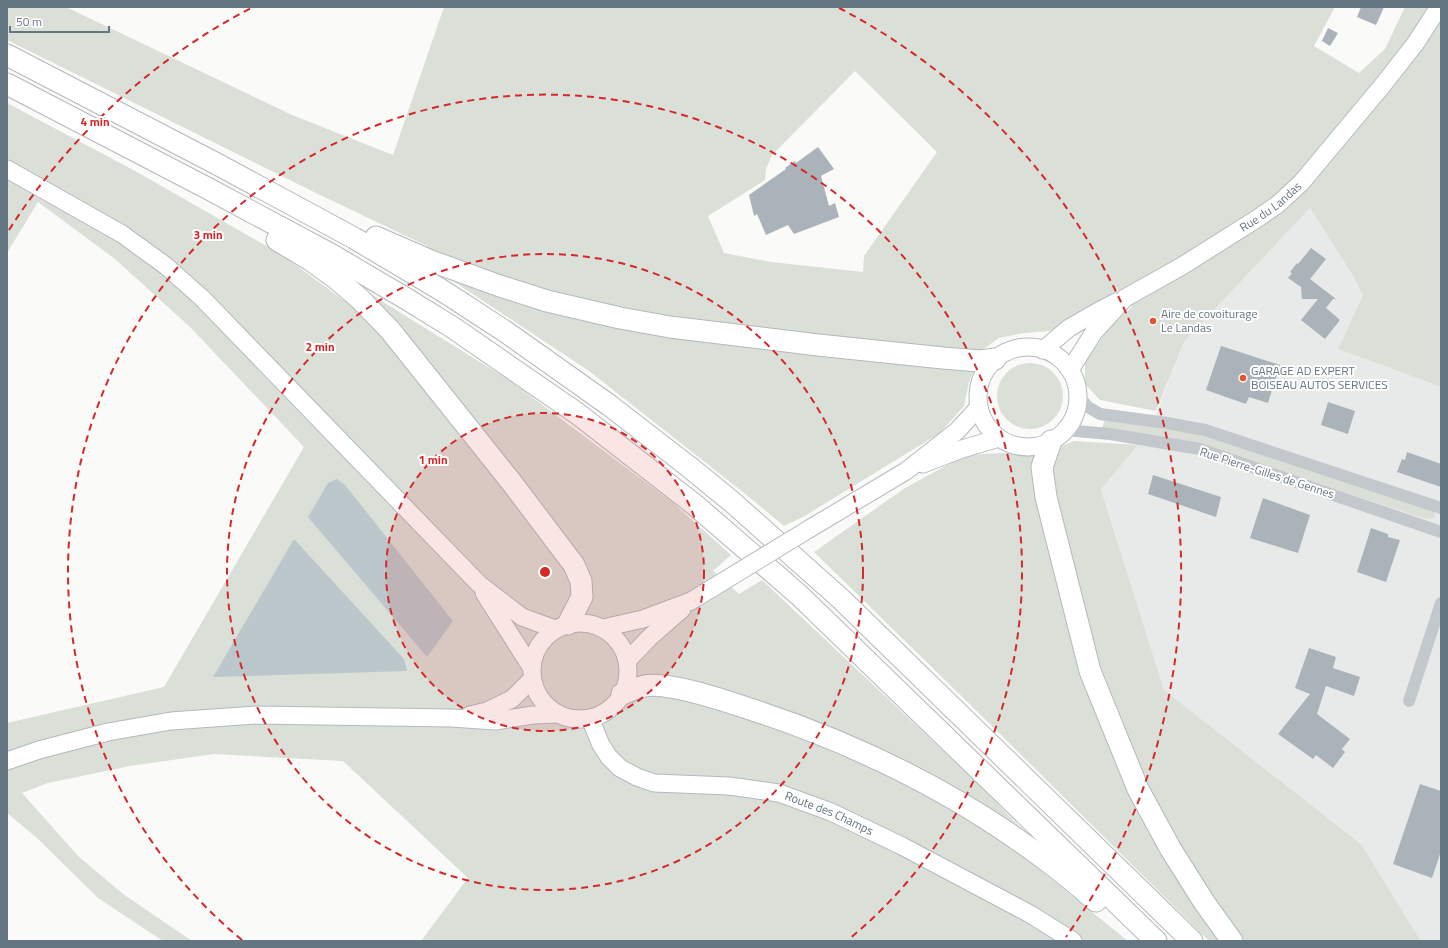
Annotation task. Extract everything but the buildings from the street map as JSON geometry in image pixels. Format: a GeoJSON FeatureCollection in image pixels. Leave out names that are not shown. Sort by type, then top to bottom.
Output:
{"type":"FeatureCollection","features":[{"type":"Feature","properties":{"kind":"highway"},"geometry":{"type":"LineString","coordinates":[[7,55],[311,214],[396,262],[506,332],[609,405],[731,500],[841,599],[1192,941]]}},
{"type":"Feature","properties":{"kind":"highway"},"geometry":{"type":"LineString","coordinates":[[7,84],[332,255],[452,327],[578,414],[662,478],[725,530],[829,623],[1148,934]]}},
{"type":"Feature","properties":{"kind":"highway"},"geometry":{"type":"LineString","coordinates":[[207,188],[226,211],[298,252],[338,280],[360,299],[395,336],[512,483],[574,565],[581,581],[582,597],[561,627]]}},
{"type":"Feature","properties":{"kind":"highway"},"geometry":{"type":"LineString","coordinates":[[311,214],[336,216],[392,245],[497,285],[547,301],[613,316],[670,326],[826,345],[943,358],[980,361],[996,359]]}},
{"type":"Feature","properties":{"kind":"highway"},"geometry":{"type":"LineString","coordinates":[[1058,436],[1042,467],[1046,497],[1090,671],[1138,789],[1170,848],[1204,902],[1232,941]]}},
{"type":"Feature","properties":{"kind":"highway"},"geometry":{"type":"LineString","coordinates":[[622,694],[645,686],[660,686],[681,690],[736,705],[807,728],[862,752],[933,787],[990,821],[1060,871],[1106,910],[1148,934]]}},
{"type":"Feature","properties":{"kind":"street","name":"Rue du Landas"},"geometry":{"type":"LineString","coordinates":[[1070,370],[1094,332],[1125,298],[1182,266],[1255,220],[1277,205],[1301,183],[1382,86],[1414,44],[1439,7]]}},
{"type":"Feature","properties":{"kind":"street"},"geometry":{"type":"LineString","coordinates":[[7,169],[122,234],[166,266],[202,298],[479,584],[522,617],[561,627]]}},
{"type":"Feature","properties":{"kind":"street"},"geometry":{"type":"LineString","coordinates":[[1043,350],[1069,328],[1125,298]]}},
{"type":"Feature","properties":{"kind":"street"},"geometry":{"type":"LineString","coordinates":[[1031,347],[1043,350],[1058,358],[1070,370],[1077,386],[1077,408],[1072,420],[1058,436],[1038,446],[1011,444],[999,438],[983,419],[979,407],[978,394],[981,381],[987,369],[996,359],[1006,352],[1018,348],[1031,347]]}},
{"type":"Feature","properties":{"kind":"street","name":"Rue Pierre-Gilles de Gennes"},"geometry":{"type":"LineString","coordinates":[[1078,395],[1088,407],[1100,414],[1205,430],[1441,508]]}},
{"type":"Feature","properties":{"kind":"street"},"geometry":{"type":"LineString","coordinates":[[627,661],[650,637],[691,601],[906,471],[957,430],[979,407]]}},
{"type":"Feature","properties":{"kind":"street","name":"Rue Pierre-Gilles de Gennes"},"geometry":{"type":"LineString","coordinates":[[1058,436],[1110,434],[1200,450],[1441,532]]}},
{"type":"Feature","properties":{"kind":"street"},"geometry":{"type":"LineString","coordinates":[[906,471],[962,449],[999,438]]}},
{"type":"Feature","properties":{"kind":"street"},"geometry":{"type":"LineString","coordinates":[[479,584],[532,673],[537,693],[546,705],[558,714]]}},
{"type":"Feature","properties":{"kind":"street"},"geometry":{"type":"LineString","coordinates":[[603,628],[643,619],[691,601]]}},
{"type":"Feature","properties":{"kind":"street"},"geometry":{"type":"LineString","coordinates":[[1409,701],[1441,603]]}},
{"type":"Feature","properties":{"kind":"street"},"geometry":{"type":"LineString","coordinates":[[7,761],[39,750],[108,732],[171,721],[256,716],[452,718],[495,721],[533,715],[558,714],[574,718],[590,718],[602,713],[614,705],[622,694],[627,678],[627,661],[622,648],[614,637],[603,628],[592,624],[580,623],[561,627],[543,639],[535,652],[532,673],[512,699],[487,711],[452,718]]}},
{"type":"Feature","properties":{"kind":"street","name":"Route des Champs"},"geometry":{"type":"LineString","coordinates":[[590,718],[601,745],[609,757],[620,768],[637,777],[654,782],[729,786],[779,793],[831,812],[902,846],[1010,903],[1073,941]]}},
{"type":"Feature","properties":{"kind":"shaded area"},"geometry":{"type":"Polygon","coordinates":[[[7,7],[66,7],[292,115],[393,155],[444,7],[1335,7],[1314,46],[1359,73],[1385,49],[1405,7],[1441,7],[1441,387],[1338,349],[1363,295],[1352,274],[1310,208],[1184,342],[1156,411],[1100,400],[1085,384],[1085,362],[1110,327],[1132,307],[1118,290],[1082,310],[1050,331],[1024,333],[999,338],[982,350],[969,382],[964,406],[940,433],[803,517],[784,526],[589,371],[441,273],[427,246],[318,194],[7,40],[7,7]],[[855,71],[772,155],[766,169],[765,180],[708,216],[724,253],[771,262],[863,272],[864,256],[937,152],[855,71]]]}},
{"type":"Feature","properties":{"kind":"shaded area"},"geometry":{"type":"Polygon","coordinates":[[[7,103],[137,172],[282,255],[350,305],[367,292],[509,380],[672,502],[731,555],[713,571],[739,594],[762,580],[972,778],[1028,835],[1016,851],[1128,941],[421,941],[468,878],[343,761],[214,754],[130,766],[48,783],[22,793],[78,856],[123,894],[192,941],[163,941],[98,898],[37,838],[7,813],[7,723],[164,687],[304,447],[190,327],[115,259],[38,202],[7,253],[7,103]]]}},
{"type":"Feature","properties":{"kind":"shaded area"},"geometry":{"type":"Polygon","coordinates":[[[1310,208],[1352,274],[1363,295],[1338,349],[1441,387],[1441,941],[1421,941],[1361,844],[1164,690],[1101,488],[1148,434],[1184,342],[1310,208]]]}},
{"type":"Feature","properties":{"kind":"shaded area"},"geometry":{"type":"Polygon","coordinates":[[[1024,363],[1036,363],[1048,368],[1058,378],[1063,390],[1061,409],[1048,424],[1036,429],[1024,429],[1012,424],[1002,414],[997,402],[997,390],[1002,378],[1012,368],[1024,363]]]}},
{"type":"Feature","properties":{"kind":"shaded area"},"geometry":{"type":"Polygon","coordinates":[[[1105,420],[1201,431],[1432,509],[1435,514],[1434,518],[1423,518],[1199,444],[1102,428],[1105,420]]]}},
{"type":"Feature","properties":{"kind":"shaded area"},"geometry":{"type":"Polygon","coordinates":[[[1074,441],[1138,445],[1101,489],[1164,690],[1361,844],[1421,941],[1209,941],[814,552],[905,488],[966,455],[1003,453],[1038,456],[1074,441]]]}},
{"type":"Feature","properties":{"kind":"shaded area"},"geometry":{"type":"Polygon","coordinates":[[[337,479],[345,485],[453,621],[427,657],[308,517],[328,483],[337,479]]]}},
{"type":"Feature","properties":{"kind":"shaded area"},"geometry":{"type":"Polygon","coordinates":[[[294,539],[404,659],[407,671],[213,677],[294,539]]]}},
{"type":"Feature","properties":{"kind":"place","name":"Aire de covoiturage Le Landas"},"geometry":{"type":"Point","coordinates":[1153,321]}},
{"type":"Feature","properties":{"kind":"place","name":"GARAGE AD EXPERT BOISEAU AUTOS SERVICES"},"geometry":{"type":"Point","coordinates":[1243,378]}}]}
